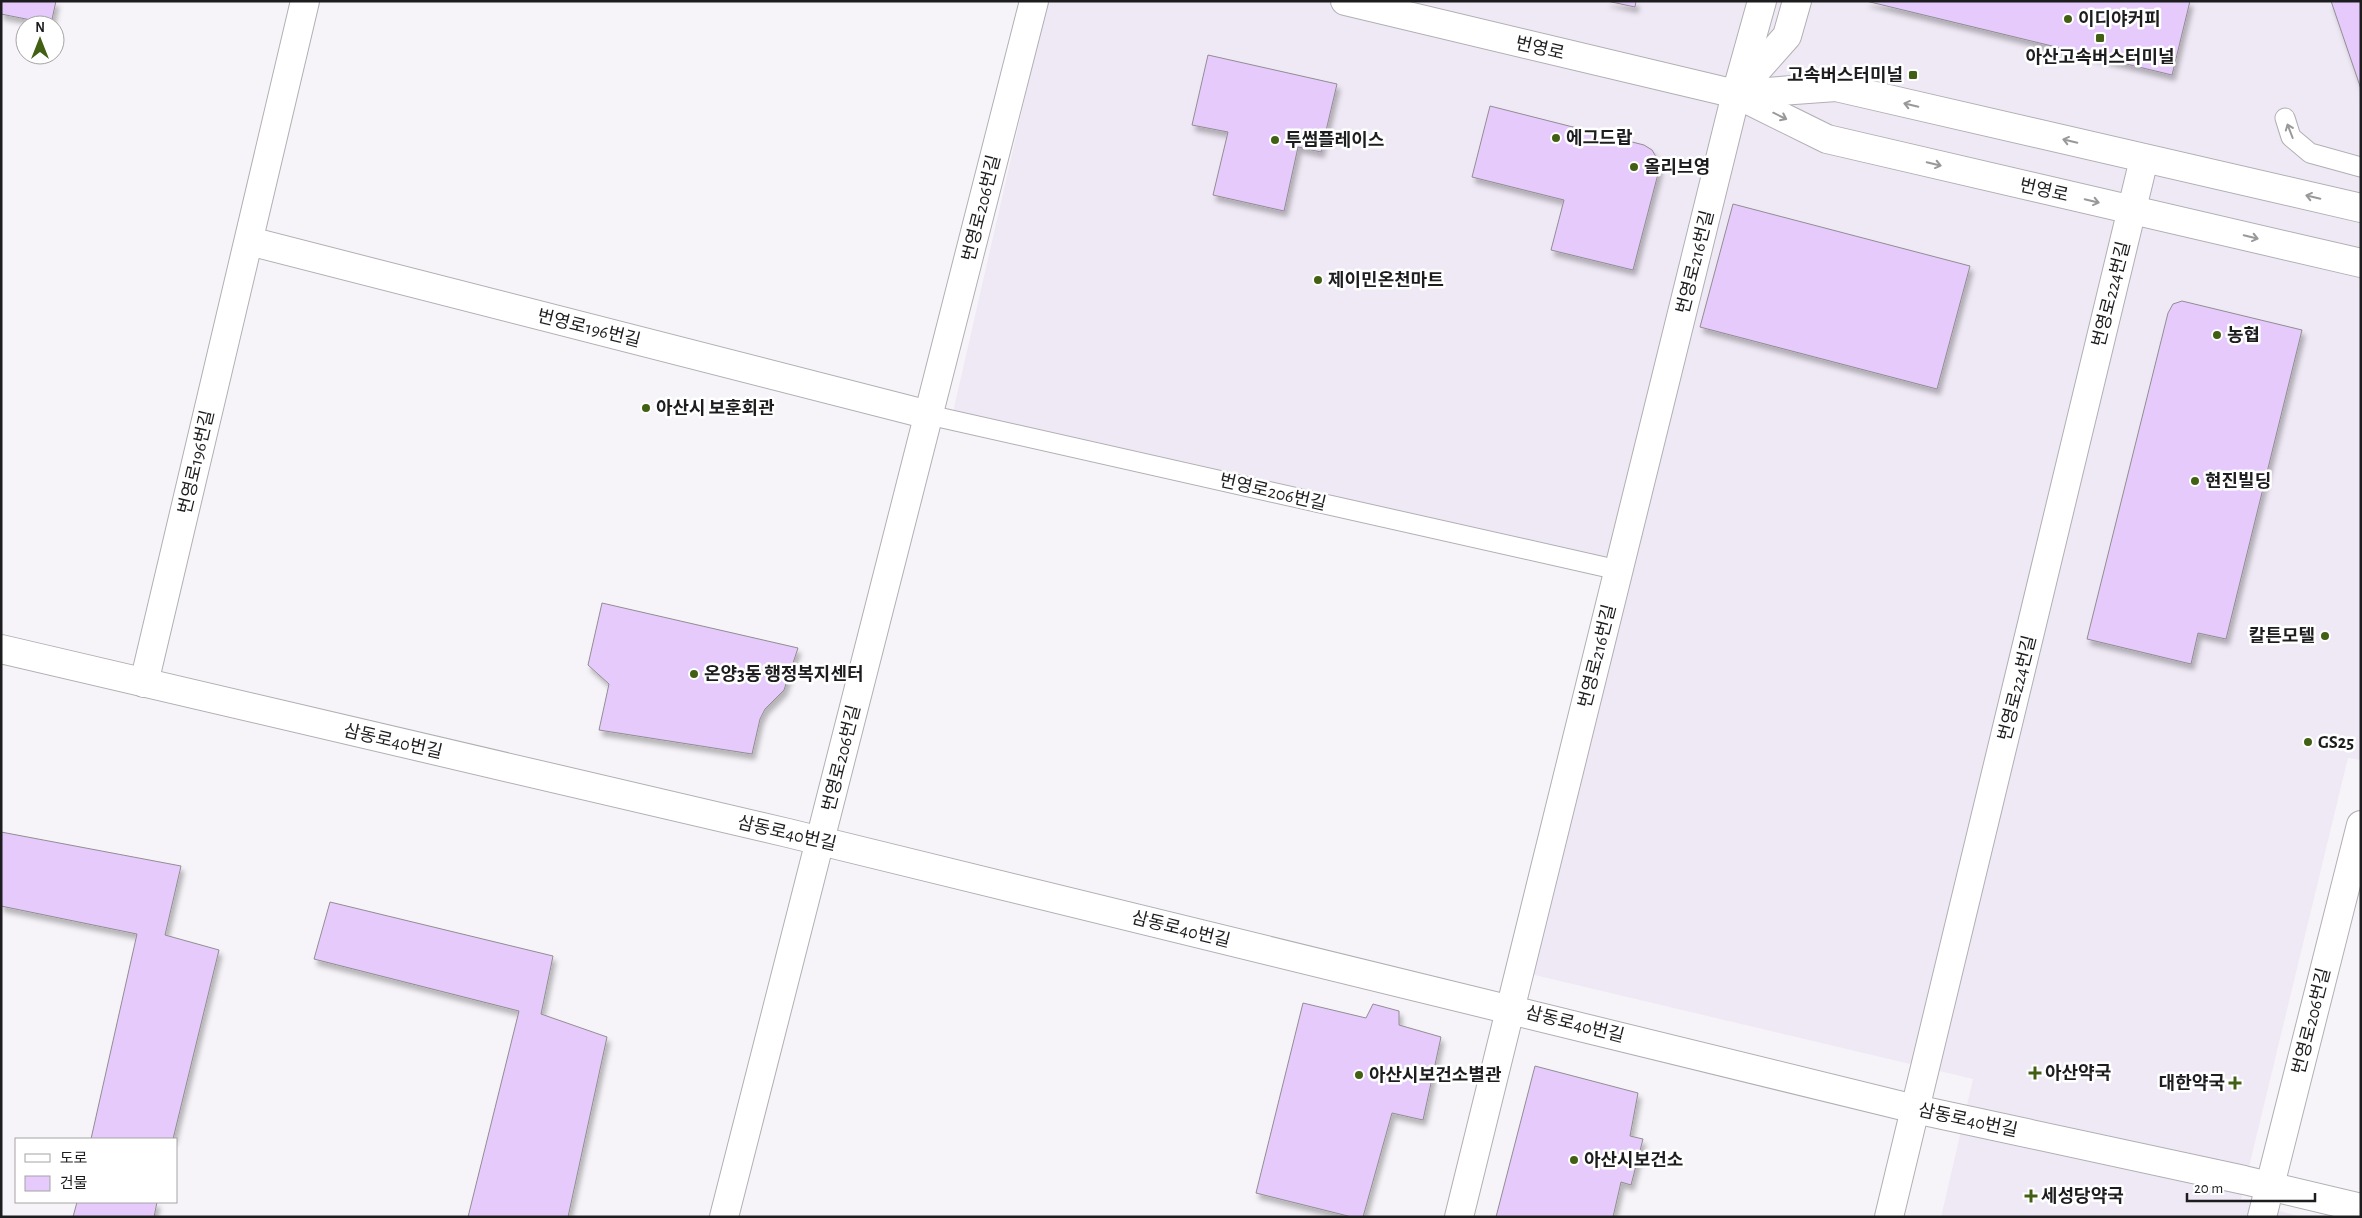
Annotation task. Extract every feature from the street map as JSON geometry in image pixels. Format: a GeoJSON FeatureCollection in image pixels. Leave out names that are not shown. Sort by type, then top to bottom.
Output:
{"type":"FeatureCollection","features":[{"type":"Feature","properties":{"kind":"street","name":"번영로196번길"},"geometry":{"type":"LineString","coordinates":[[144,683],[305,1]]}},
{"type":"Feature","properties":{"kind":"street","name":"번영로206번길"},"geometry":{"type":"LineString","coordinates":[[724,1217],[1034,1]]}},
{"type":"Feature","properties":{"kind":"street","name":"번영로"},"geometry":{"type":"LineString","coordinates":[[1345,1],[1736,94],[1827,139],[2361,263]]}},
{"type":"Feature","properties":{"kind":"street","name":"번영로216번길"},"geometry":{"type":"LineString","coordinates":[[1459,1217],[1736,94],[1762,1]]}},
{"type":"Feature","properties":{"kind":"street"},"geometry":{"type":"LineString","coordinates":[[1736,94],[1787,36],[1797,1]]}},
{"type":"Feature","properties":{"kind":"street","name":"번영로"},"geometry":{"type":"LineString","coordinates":[[1736,94],[1836,87],[2361,208]]}},
{"type":"Feature","properties":{"kind":"street","name":"번영로224번길"},"geometry":{"type":"LineString","coordinates":[[1889,1217],[2144,159]]}},
{"type":"Feature","properties":{"kind":"street","name":"번영로196번길"},"geometry":{"type":"LineString","coordinates":[[249,241],[928,415]]}},
{"type":"Feature","properties":{"kind":"street","name":"삼동로40번길"},"geometry":{"type":"LineString","coordinates":[[1,649],[820,841],[1510,1008],[1915,1109],[2270,1186],[2361,1208]]}},
{"type":"Feature","properties":{"kind":"street","name":"번영로206번길"},"geometry":{"type":"LineString","coordinates":[[2262,1217],[2361,825]]}},
{"type":"Feature","properties":{"kind":"lane"},"geometry":{"type":"LineString","coordinates":[[2285,118],[2291,138],[2310,153],[2361,167]]}},
{"type":"Feature","properties":{"kind":"lane","name":"번영로206번길"},"geometry":{"type":"LineString","coordinates":[[928,415],[1618,570]]}},
{"type":"Feature","properties":{"kind":"shaded area"},"geometry":{"type":"Polygon","coordinates":[[[1047,1],[2361,1],[2361,760],[2348,758],[2241,1200],[2301,1217],[1941,1217],[1973,1079],[1526,973],[1623,561],[953,412],[1047,1]]]}},
{"type":"Feature","properties":{"kind":"building"},"geometry":{"type":"Polygon","coordinates":[[[1,1],[56,1],[53,15],[15,15],[15,17],[1,14],[1,1]]]}},
{"type":"Feature","properties":{"kind":"building"},"geometry":{"type":"Polygon","coordinates":[[[1607,1],[1636,1],[1635,7],[1607,1]]]}},
{"type":"Feature","properties":{"kind":"building","name":"아산고속버스터미널"},"geometry":{"type":"Polygon","coordinates":[[[1866,1],[2190,1],[2172,75],[1866,1]]]}},
{"type":"Feature","properties":{"kind":"building"},"geometry":{"type":"Polygon","coordinates":[[[2331,1],[2361,1],[2361,89],[2331,1]]]}},
{"type":"Feature","properties":{"kind":"building","name":"투썸플레이스"},"geometry":{"type":"Polygon","coordinates":[[[1208,55],[1337,84],[1321,152],[1298,147],[1284,211],[1213,195],[1228,132],[1192,125],[1208,55]]]}},
{"type":"Feature","properties":{"kind":"building"},"geometry":{"type":"Polygon","coordinates":[[[1490,106],[1644,145],[1652,150],[1658,160],[1659,170],[1633,270],[1551,250],[1564,200],[1472,177],[1490,106]]]}},
{"type":"Feature","properties":{"kind":"building"},"geometry":{"type":"Polygon","coordinates":[[[1733,204],[1970,266],[1937,389],[1700,327],[1733,204]]]}},
{"type":"Feature","properties":{"kind":"building","name":"현진빌딩"},"geometry":{"type":"Polygon","coordinates":[[[2182,301],[2302,330],[2226,639],[2198,633],[2191,664],[2087,639],[2168,313],[2173,304],[2182,301]]]}},
{"type":"Feature","properties":{"kind":"building","name":"온양3동 행정복지센터"},"geometry":{"type":"Polygon","coordinates":[[[602,603],[798,648],[784,690],[765,709],[760,719],[752,754],[599,730],[609,684],[588,665],[602,603]]]}},
{"type":"Feature","properties":{"kind":"building"},"geometry":{"type":"Polygon","coordinates":[[[1,832],[181,866],[165,935],[219,950],[173,1138],[91,1138],[137,934],[1,906],[1,832]]]}},
{"type":"Feature","properties":{"kind":"building"},"geometry":{"type":"Polygon","coordinates":[[[330,902],[553,956],[541,1014],[607,1037],[568,1217],[468,1217],[519,1011],[314,959],[330,902]]]}},
{"type":"Feature","properties":{"kind":"building","name":"아산시보건소별관"},"geometry":{"type":"Polygon","coordinates":[[[1303,1003],[1366,1018],[1373,1004],[1399,1011],[1399,1025],[1441,1037],[1423,1120],[1392,1113],[1363,1217],[1352,1217],[1256,1193],[1303,1003]]]}},
{"type":"Feature","properties":{"kind":"building","name":"아산시보건소"},"geometry":{"type":"Polygon","coordinates":[[[1535,1066],[1638,1093],[1630,1136],[1643,1139],[1631,1185],[1621,1182],[1613,1217],[1496,1217],[1535,1066]]]}},
{"type":"Feature","properties":{"kind":"building"},"geometry":{"type":"Polygon","coordinates":[[[77,1203],[157,1203],[154,1217],[73,1217],[77,1203]]]}},
{"type":"Feature","properties":{"kind":"place","name":"이디야커피"},"geometry":{"type":"Point","coordinates":[2068,19]}},
{"type":"Feature","properties":{"kind":"place","name":"아산고속버스터미널"},"geometry":{"type":"Point","coordinates":[2100,38]}},
{"type":"Feature","properties":{"kind":"place","name":"고속버스터미널"},"geometry":{"type":"Point","coordinates":[1913,75]}},
{"type":"Feature","properties":{"kind":"place","name":"에그드랍"},"geometry":{"type":"Point","coordinates":[1556,138]}},
{"type":"Feature","properties":{"kind":"place","name":"투썸플레이스"},"geometry":{"type":"Point","coordinates":[1275,140]}},
{"type":"Feature","properties":{"kind":"place","name":"올리브영"},"geometry":{"type":"Point","coordinates":[1634,167]}},
{"type":"Feature","properties":{"kind":"place","name":"제이민온천마트"},"geometry":{"type":"Point","coordinates":[1318,280]}},
{"type":"Feature","properties":{"kind":"place","name":"농협"},"geometry":{"type":"Point","coordinates":[2217,335]}},
{"type":"Feature","properties":{"kind":"place","name":"아산시 보훈회관"},"geometry":{"type":"Point","coordinates":[646,408]}},
{"type":"Feature","properties":{"kind":"place","name":"현진빌딩"},"geometry":{"type":"Point","coordinates":[2195,481]}},
{"type":"Feature","properties":{"kind":"place","name":"칼튼모텔"},"geometry":{"type":"Point","coordinates":[2325,636]}},
{"type":"Feature","properties":{"kind":"place","name":"온양3동 행정복지센터"},"geometry":{"type":"Point","coordinates":[694,674]}},
{"type":"Feature","properties":{"kind":"place","name":"GS25"},"geometry":{"type":"Point","coordinates":[2308,742]}},
{"type":"Feature","properties":{"kind":"place","name":"아산약국"},"geometry":{"type":"Point","coordinates":[2035,1073]}},
{"type":"Feature","properties":{"kind":"place","name":"아산시보건소별관"},"geometry":{"type":"Point","coordinates":[1359,1075]}},
{"type":"Feature","properties":{"kind":"place","name":"대한약국"},"geometry":{"type":"Point","coordinates":[2235,1083]}},
{"type":"Feature","properties":{"kind":"place","name":"아산시보건소"},"geometry":{"type":"Point","coordinates":[1574,1160]}},
{"type":"Feature","properties":{"kind":"place","name":"세성당약국"},"geometry":{"type":"Point","coordinates":[2031,1196]}}]}
